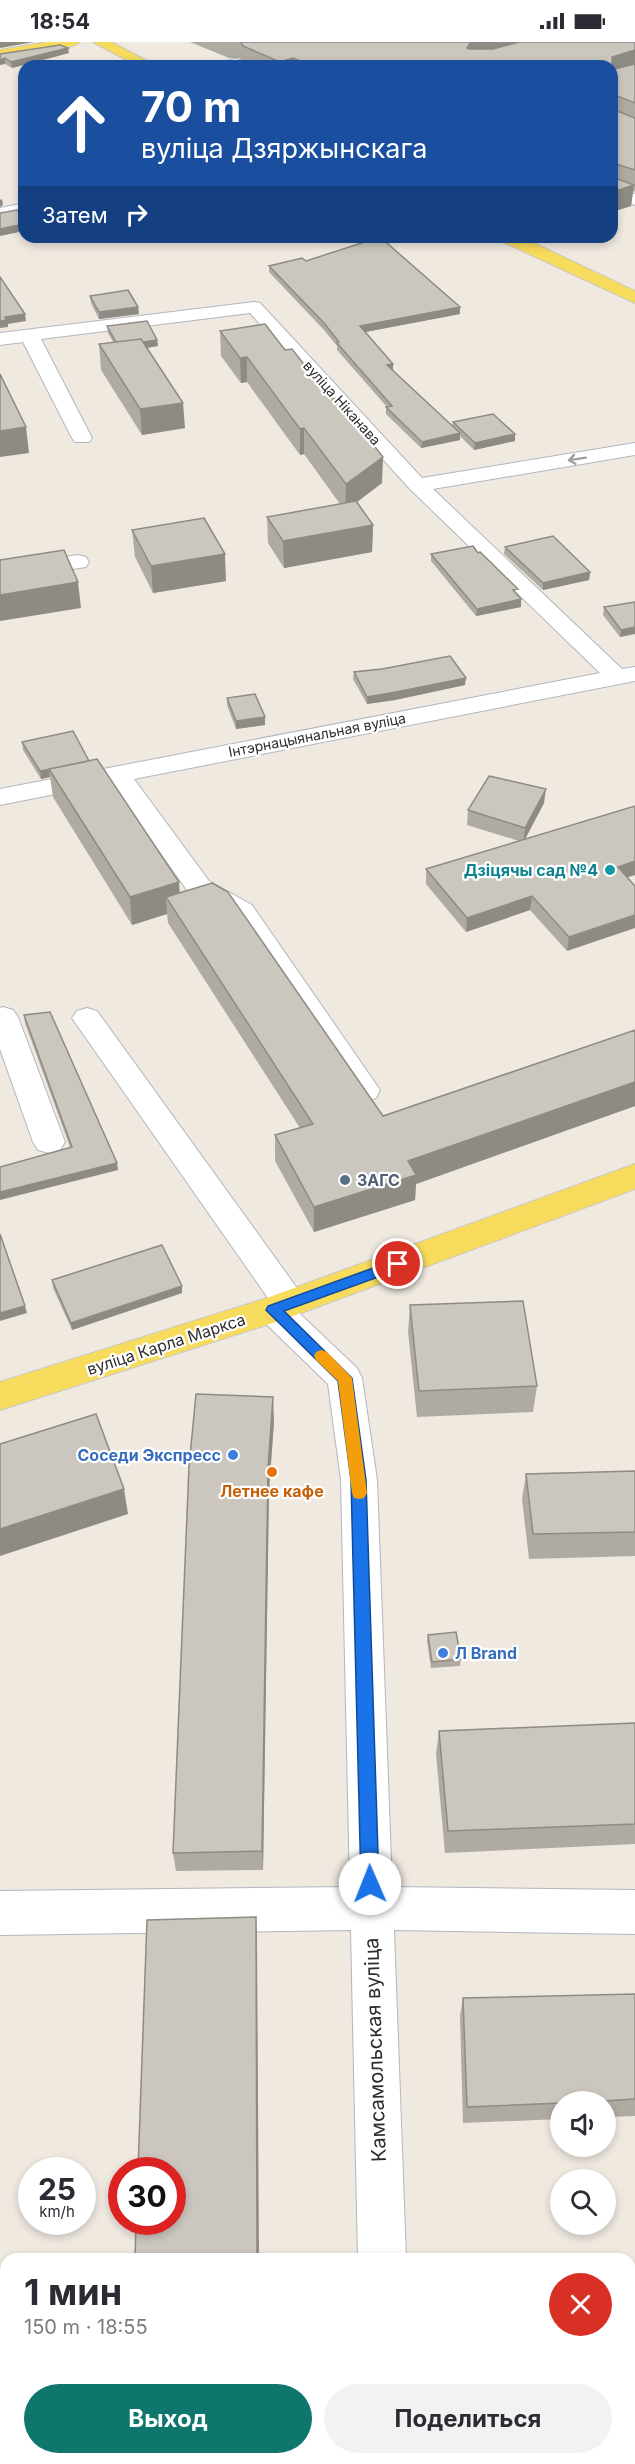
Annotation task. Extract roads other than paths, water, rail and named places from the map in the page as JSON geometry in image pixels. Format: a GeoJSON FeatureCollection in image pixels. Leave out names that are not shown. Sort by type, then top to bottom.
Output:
{"type":"FeatureCollection","features":[{"type":"Feature","properties":{"kind":"main road"},"geometry":{"type":"LineString","coordinates":[[0,54],[73,42]]}},
{"type":"Feature","properties":{"kind":"main road"},"geometry":{"type":"LineString","coordinates":[[100,42],[138,60]]}},
{"type":"Feature","properties":{"kind":"main road"},"geometry":{"type":"LineString","coordinates":[[520,243],[635,298]]}},
{"type":"Feature","properties":{"kind":"main road","name":"вуліца Карла Маркса"},"geometry":{"type":"LineString","coordinates":[[0,1396],[281,1307],[635,1176]]}},
{"type":"Feature","properties":{"kind":"street"},"geometry":{"type":"LineString","coordinates":[[618,193],[635,200]]}},
{"type":"Feature","properties":{"kind":"street"},"geometry":{"type":"LineString","coordinates":[[0,213],[18,209]]}},
{"type":"Feature","properties":{"kind":"street","name":"вуліца Ніканава"},"geometry":{"type":"LineString","coordinates":[[0,339],[254,307],[417,485],[626,675]]}},
{"type":"Feature","properties":{"kind":"street"},"geometry":{"type":"LineString","coordinates":[[30,336],[82,438]]}},
{"type":"Feature","properties":{"kind":"street"},"geometry":{"type":"LineString","coordinates":[[417,485],[635,449]]}},
{"type":"Feature","properties":{"kind":"street"},"geometry":{"type":"LineString","coordinates":[[0,573],[78,562]]}},
{"type":"Feature","properties":{"kind":"street","name":"Інтэрнацыянальная вуліца"},"geometry":{"type":"LineString","coordinates":[[0,797],[626,675]]}},
{"type":"Feature","properties":{"kind":"street"},"geometry":{"type":"LineString","coordinates":[[117,774],[199,887],[242,910],[377,1109]]}},
{"type":"Feature","properties":{"kind":"street"},"geometry":{"type":"LineString","coordinates":[[0,1018],[3,1017],[49,1142]]}},
{"type":"Feature","properties":{"kind":"street","name":"Камсамольская вуліца"},"geometry":{"type":"LineString","coordinates":[[87,1018],[281,1307],[345,1378],[359,1480],[382,2253]]}},
{"type":"Feature","properties":{"kind":"street"},"geometry":{"type":"LineString","coordinates":[[0,1913],[370,1908],[635,1912]]}},
{"type":"Feature","properties":{"kind":"place","name":"Дзіцячы сад №4"},"geometry":{"type":"Point","coordinates":[610,870]}},
{"type":"Feature","properties":{"kind":"place","name":"ЗАГС"},"geometry":{"type":"Point","coordinates":[345,1180]}},
{"type":"Feature","properties":{"kind":"place","name":"Соседи Экспресс"},"geometry":{"type":"Point","coordinates":[233,1455]}},
{"type":"Feature","properties":{"kind":"place","name":"Летнее кафе"},"geometry":{"type":"Point","coordinates":[272,1472]}},
{"type":"Feature","properties":{"kind":"place","name":"Л Brand"},"geometry":{"type":"Point","coordinates":[443,1653]}}]}
